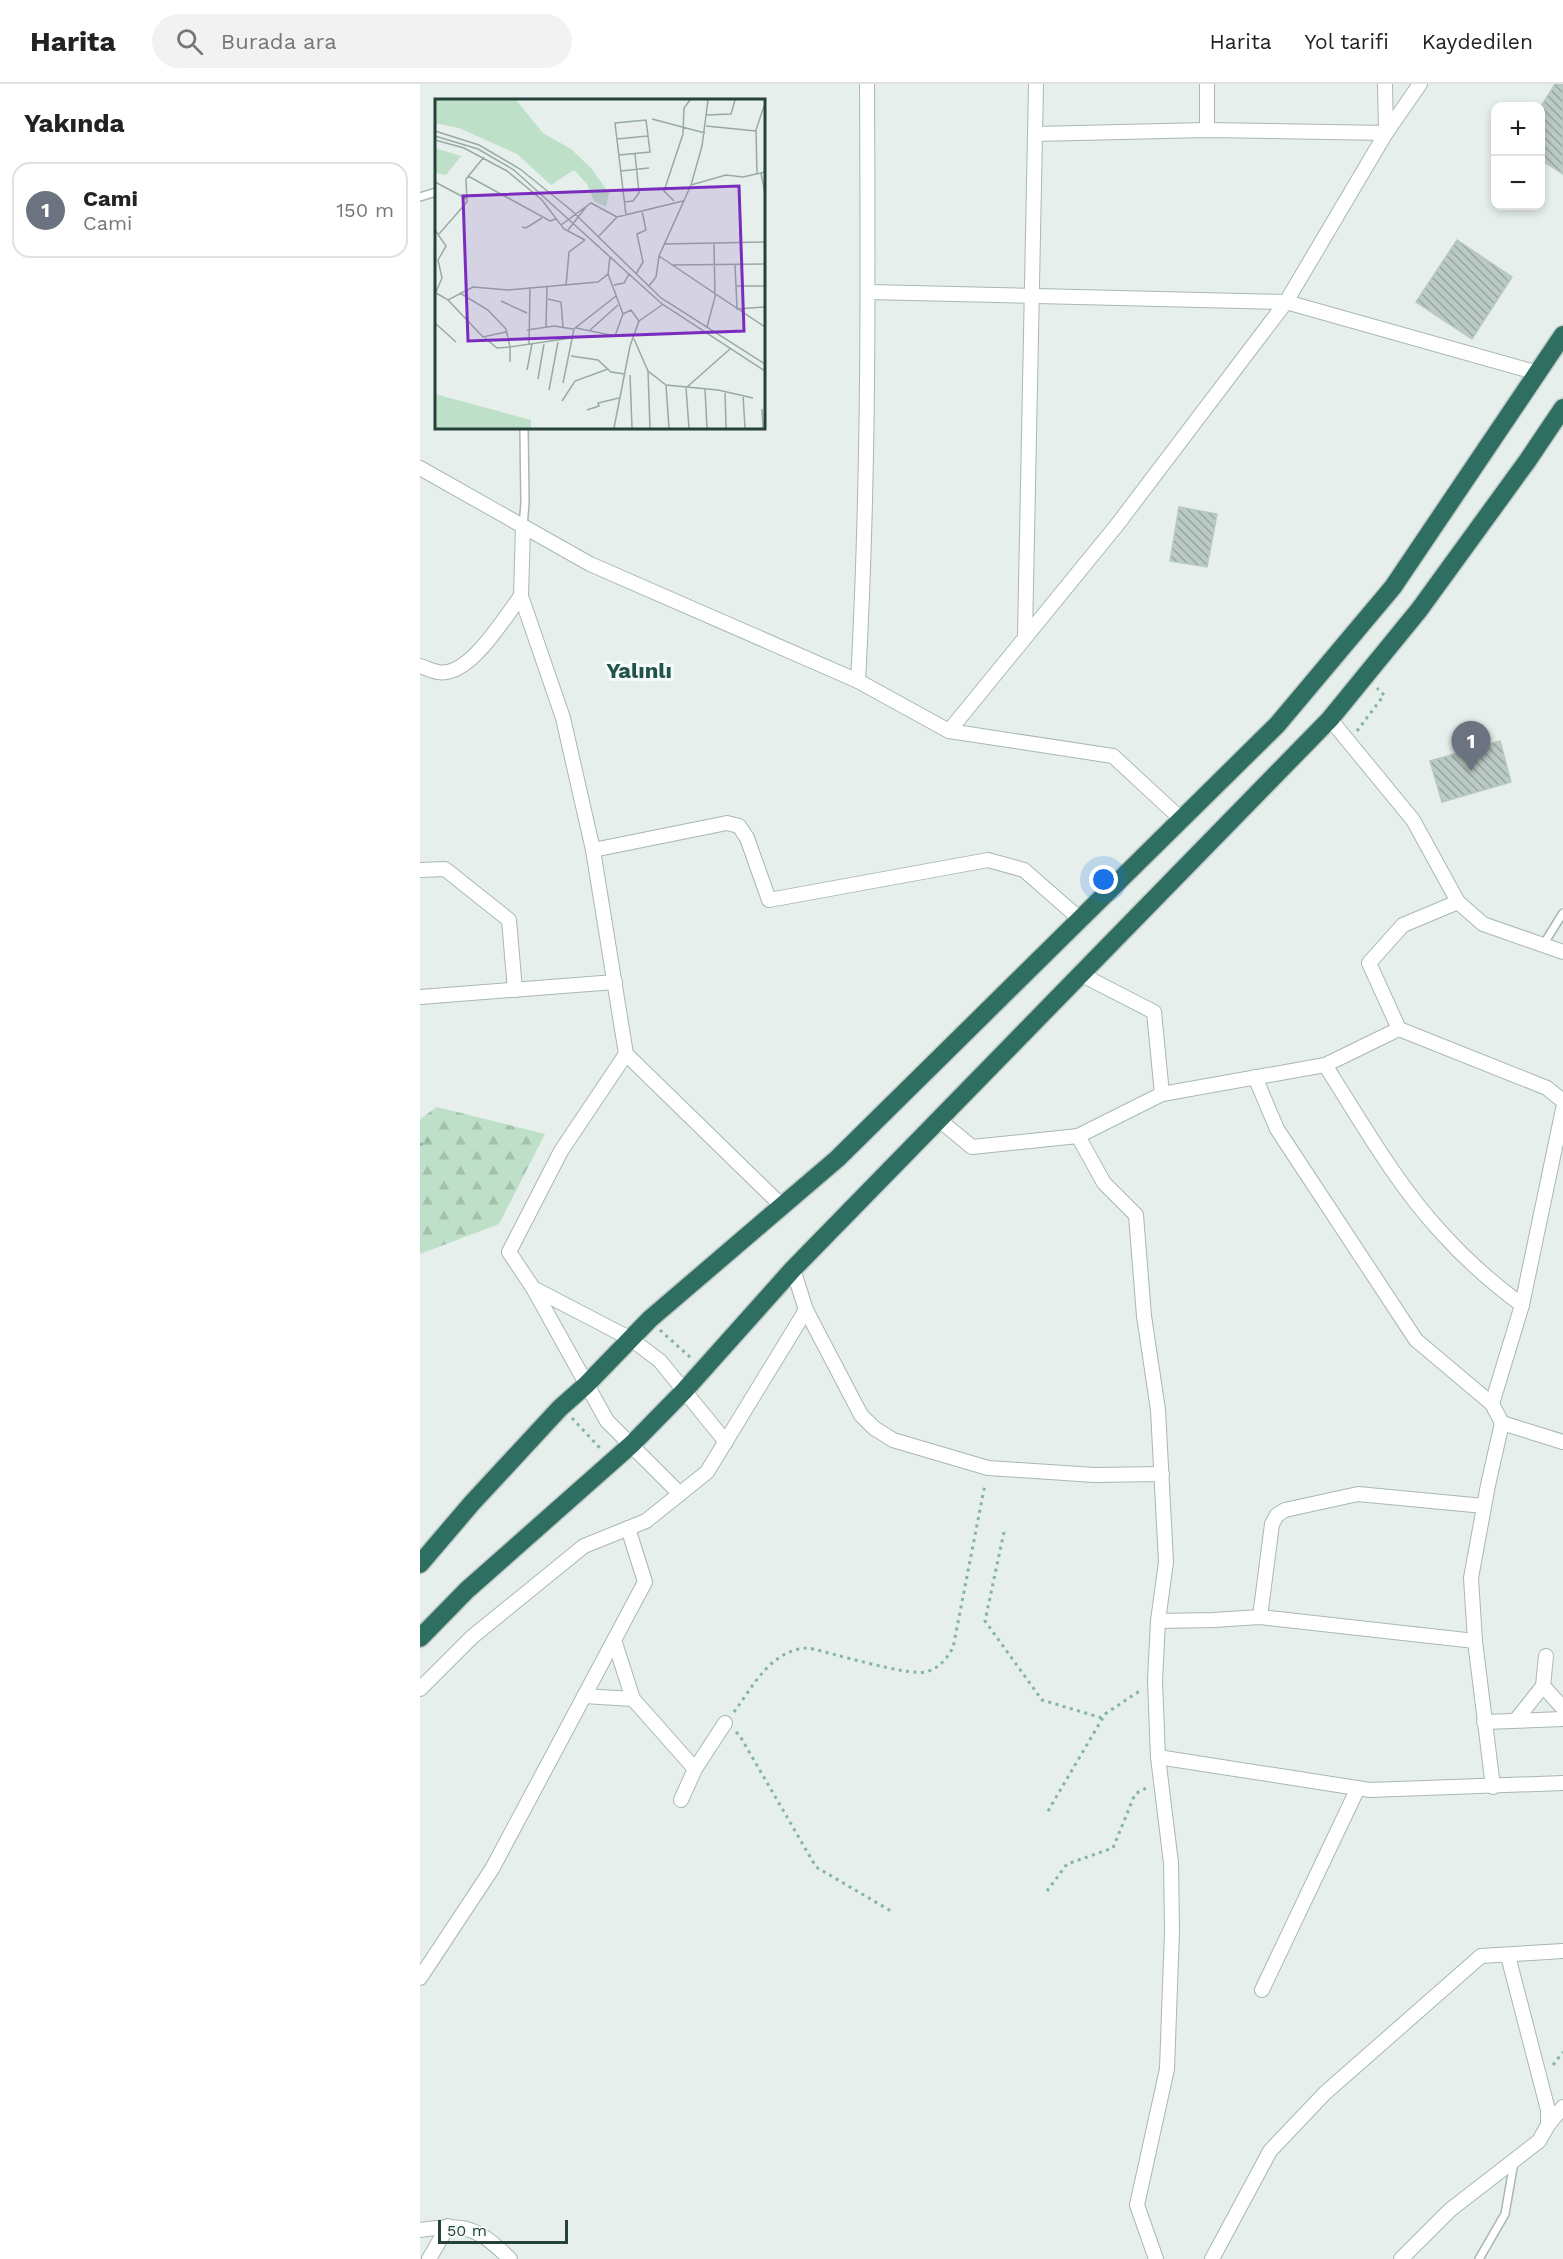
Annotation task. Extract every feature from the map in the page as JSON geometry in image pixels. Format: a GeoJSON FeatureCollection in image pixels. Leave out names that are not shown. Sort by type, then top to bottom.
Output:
{"type":"FeatureCollection","features":[{"type":"Feature","properties":{"kind":"highway"},"geometry":{"type":"LineString","coordinates":[[420,1564],[472,1503],[560,1408],[586,1385],[650,1319],[837,1159],[1277,725],[1393,587],[1563,335]]}},
{"type":"Feature","properties":{"kind":"highway"},"geometry":{"type":"LineString","coordinates":[[420,1638],[467,1590],[632,1444],[684,1391],[793,1269],[1330,719],[1419,610],[1563,408]]}},
{"type":"Feature","properties":{"kind":"street"},"geometry":{"type":"LineString","coordinates":[[858,681],[863,592],[868,292],[867,84]]}},
{"type":"Feature","properties":{"kind":"street"},"geometry":{"type":"LineString","coordinates":[[1025,636],[1036,84]]}},
{"type":"Feature","properties":{"kind":"street"},"geometry":{"type":"LineString","coordinates":[[1207,130],[1208,84]]}},
{"type":"Feature","properties":{"kind":"street"},"geometry":{"type":"LineString","coordinates":[[1385,84],[1386,133]]}},
{"type":"Feature","properties":{"kind":"street"},"geometry":{"type":"LineString","coordinates":[[949,731],[1117,525],[1286,302],[1386,133],[1420,84]]}},
{"type":"Feature","properties":{"kind":"street"},"geometry":{"type":"LineString","coordinates":[[1035,134],[1207,130],[1386,133]]}},
{"type":"Feature","properties":{"kind":"street"},"geometry":{"type":"LineString","coordinates":[[868,292],[1286,302],[1538,373]]}},
{"type":"Feature","properties":{"kind":"street"},"geometry":{"type":"LineString","coordinates":[[420,468],[590,564],[858,681],[949,731],[1113,756],[1181,819]]}},
{"type":"Feature","properties":{"kind":"street"},"geometry":{"type":"LineString","coordinates":[[523,527],[520,596],[563,718],[593,850],[626,1054],[783,1207]]}},
{"type":"Feature","properties":{"kind":"street"},"geometry":{"type":"LineString","coordinates":[[420,666],[439,673],[456,670],[471,660],[520,596]]}},
{"type":"Feature","properties":{"kind":"street"},"geometry":{"type":"LineString","coordinates":[[1330,719],[1413,820],[1458,902],[1483,924],[1563,952]]}},
{"type":"Feature","properties":{"kind":"street"},"geometry":{"type":"LineString","coordinates":[[593,850],[727,823],[739,826],[747,838],[769,900],[988,860],[1024,870],[1080,919]]}},
{"type":"Feature","properties":{"kind":"street"},"geometry":{"type":"LineString","coordinates":[[420,870],[445,869],[510,920],[515,990]]}},
{"type":"Feature","properties":{"kind":"street"},"geometry":{"type":"LineString","coordinates":[[1458,902],[1403,925],[1369,963],[1399,1029],[1547,1088],[1563,1101]]}},
{"type":"Feature","properties":{"kind":"street"},"geometry":{"type":"LineString","coordinates":[[1082,975],[1154,1012],[1162,1094]]}},
{"type":"Feature","properties":{"kind":"street"},"geometry":{"type":"LineString","coordinates":[[420,997],[615,982]]}},
{"type":"Feature","properties":{"kind":"street"},"geometry":{"type":"LineString","coordinates":[[938,1119],[972,1147],[1078,1136],[1162,1094],[1325,1065],[1399,1029]]}},
{"type":"Feature","properties":{"kind":"street"},"geometry":{"type":"LineString","coordinates":[[626,1054],[561,1151],[509,1252],[533,1288],[607,1421],[680,1494]]}},
{"type":"Feature","properties":{"kind":"street"},"geometry":{"type":"LineString","coordinates":[[1325,1065],[1394,1172],[1433,1223],[1464,1257],[1522,1305]]}},
{"type":"Feature","properties":{"kind":"street"},"geometry":{"type":"LineString","coordinates":[[1255,1077],[1276,1129],[1416,1340],[1492,1404],[1502,1423],[1471,1578],[1474,1641],[1492,1787]]}},
{"type":"Feature","properties":{"kind":"street"},"geometry":{"type":"LineString","coordinates":[[1492,1404],[1522,1305],[1563,1109]]}},
{"type":"Feature","properties":{"kind":"street"},"geometry":{"type":"LineString","coordinates":[[1078,1136],[1104,1183],[1136,1215],[1144,1316],[1158,1410],[1166,1562],[1158,1621],[1155,1681],[1158,1757],[1171,1863],[1172,1931],[1167,2069],[1137,2205],[1156,2259]]}},
{"type":"Feature","properties":{"kind":"street"},"geometry":{"type":"LineString","coordinates":[[793,1269],[806,1310],[861,1415],[874,1428],[893,1440],[988,1468],[1094,1475],[1162,1474]]}},
{"type":"Feature","properties":{"kind":"street"},"geometry":{"type":"LineString","coordinates":[[533,1288],[631,1339],[660,1361],[726,1442]]}},
{"type":"Feature","properties":{"kind":"street"},"geometry":{"type":"LineString","coordinates":[[420,1689],[472,1637],[584,1546],[645,1521],[707,1472],[806,1310]]}},
{"type":"Feature","properties":{"kind":"street"},"geometry":{"type":"LineString","coordinates":[[1502,1423],[1563,1442]]}},
{"type":"Feature","properties":{"kind":"street"},"geometry":{"type":"LineString","coordinates":[[1260,1617],[1272,1524],[1281,1512],[1358,1494],[1484,1506]]}},
{"type":"Feature","properties":{"kind":"street"},"geometry":{"type":"LineString","coordinates":[[420,1978],[492,1869],[645,1582],[628,1528]]}},
{"type":"Feature","properties":{"kind":"street"},"geometry":{"type":"LineString","coordinates":[[1158,1621],[1260,1617],[1474,1641]]}},
{"type":"Feature","properties":{"kind":"street"},"geometry":{"type":"LineString","coordinates":[[614,1640],[633,1698],[695,1769]]}},
{"type":"Feature","properties":{"kind":"street"},"geometry":{"type":"LineString","coordinates":[[1516,1720],[1543,1686],[1546,1656]]}},
{"type":"Feature","properties":{"kind":"street"},"geometry":{"type":"LineString","coordinates":[[1543,1686],[1563,1708]]}},
{"type":"Feature","properties":{"kind":"street"},"geometry":{"type":"LineString","coordinates":[[584,1696],[633,1698]]}},
{"type":"Feature","properties":{"kind":"street"},"geometry":{"type":"LineString","coordinates":[[1484,1722],[1563,1719]]}},
{"type":"Feature","properties":{"kind":"street"},"geometry":{"type":"LineString","coordinates":[[681,1800],[695,1769],[725,1723]]}},
{"type":"Feature","properties":{"kind":"street"},"geometry":{"type":"LineString","coordinates":[[1158,1757],[1370,1790],[1563,1783]]}},
{"type":"Feature","properties":{"kind":"street"},"geometry":{"type":"LineString","coordinates":[[1262,1990],[1358,1788]]}},
{"type":"Feature","properties":{"kind":"street"},"geometry":{"type":"LineString","coordinates":[[1212,2259],[1270,2151],[1324,2093],[1481,1956],[1563,1951]]}},
{"type":"Feature","properties":{"kind":"street"},"geometry":{"type":"LineString","coordinates":[[1508,1956],[1548,2110],[1548,2125]]}},
{"type":"Feature","properties":{"kind":"street"},"geometry":{"type":"LineString","coordinates":[[1401,2259],[1450,2210],[1539,2142],[1548,2125],[1563,2107]]}},
{"type":"Feature","properties":{"kind":"street"},"geometry":{"type":"LineString","coordinates":[[429,2259],[448,2226]]}},
{"type":"Feature","properties":{"kind":"street"},"geometry":{"type":"LineString","coordinates":[[420,2230],[448,2226],[470,2228],[494,2243],[510,2259]]}},
{"type":"Feature","properties":{"kind":"lane"},"geometry":{"type":"LineString","coordinates":[[420,197],[435,192]]}},
{"type":"Feature","properties":{"kind":"lane"},"geometry":{"type":"LineString","coordinates":[[523,527],[524,429]]}},
{"type":"Feature","properties":{"kind":"lane"},"geometry":{"type":"LineString","coordinates":[[1543,945],[1563,913]]}},
{"type":"Feature","properties":{"kind":"lane"},"geometry":{"type":"LineString","coordinates":[[1479,2259],[1505,2214],[1515,2161]]}},
{"type":"Feature","properties":{"kind":"path"},"geometry":{"type":"LineString","coordinates":[[1349,742],[1384,694],[1377,688]]}},
{"type":"Feature","properties":{"kind":"path"},"geometry":{"type":"LineString","coordinates":[[420,1145],[432,1138]]}},
{"type":"Feature","properties":{"kind":"path"},"geometry":{"type":"LineString","coordinates":[[650,1319],[702,1371]]}},
{"type":"Feature","properties":{"kind":"path"},"geometry":{"type":"LineString","coordinates":[[560,1408],[613,1461]]}},
{"type":"Feature","properties":{"kind":"path"},"geometry":{"type":"LineString","coordinates":[[891,1911],[816,1867],[740,1736],[725,1723],[766,1668],[780,1655],[796,1649],[809,1648],[917,1673],[927,1672],[945,1660],[953,1648],[988,1468]]}},
{"type":"Feature","properties":{"kind":"path"},"geometry":{"type":"LineString","coordinates":[[1004,1532],[985,1621],[1042,1700],[1102,1718]]}},
{"type":"Feature","properties":{"kind":"path"},"geometry":{"type":"LineString","coordinates":[[1048,1811],[1105,1714],[1155,1681]]}},
{"type":"Feature","properties":{"kind":"path"},"geometry":{"type":"LineString","coordinates":[[1047,1891],[1067,1864],[1113,1848],[1135,1794],[1161,1781]]}},
{"type":"Feature","properties":{"kind":"green space"},"geometry":{"type":"Polygon","coordinates":[[[437,1107],[545,1134],[499,1224],[420,1254],[420,1119],[437,1107]]]}},
{"type":"Feature","properties":{"kind":"building"},"geometry":{"type":"Polygon","coordinates":[[[1555,84],[1563,84],[1563,174],[1545,162],[1544,102],[1555,84]]]}},
{"type":"Feature","properties":{"kind":"building"},"geometry":{"type":"Polygon","coordinates":[[[1457,240],[1512,277],[1472,339],[1416,302],[1457,240]]]}},
{"type":"Feature","properties":{"kind":"building"},"geometry":{"type":"Polygon","coordinates":[[[1179,507],[1217,514],[1207,567],[1170,561],[1179,507]]]}},
{"type":"Feature","properties":{"kind":"building"},"geometry":{"type":"Polygon","coordinates":[[[1500,741],[1511,782],[1442,802],[1430,761],[1500,741]]]}},
{"type":"Feature","properties":{"kind":"place","name":"Cami"},"geometry":{"type":"Point","coordinates":[1471,771]}},
{"type":"Feature","properties":{"kind":"district","name":"Yalınlı"},"geometry":{"type":"Point","coordinates":[639,670]}}]}
